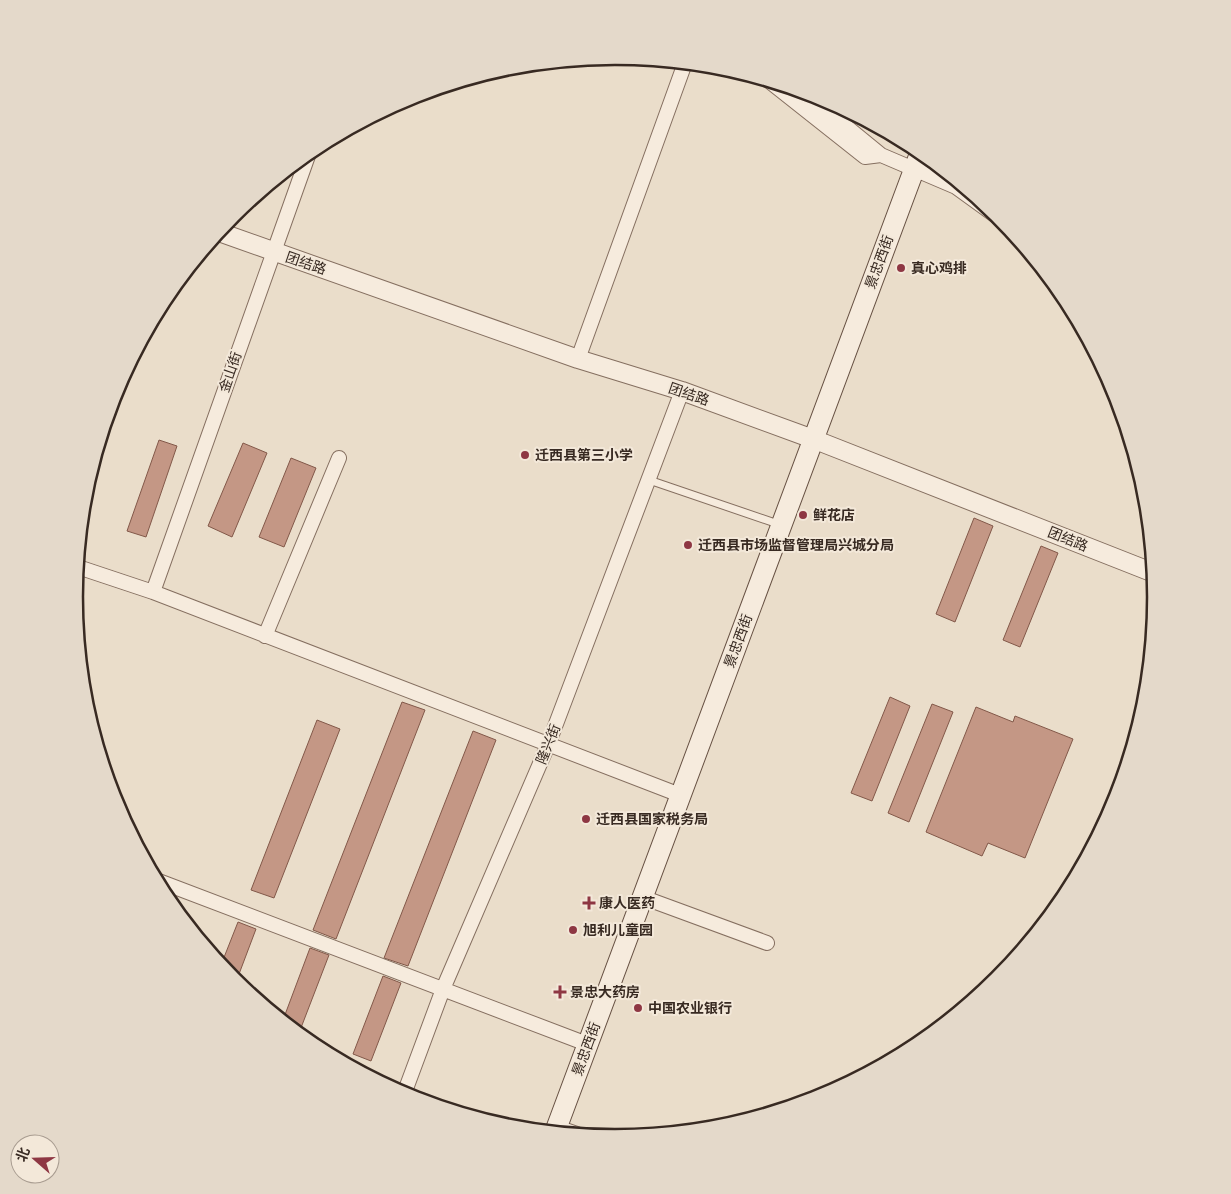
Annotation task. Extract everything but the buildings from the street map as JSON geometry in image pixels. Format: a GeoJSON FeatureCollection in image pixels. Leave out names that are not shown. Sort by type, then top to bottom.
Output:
{"type":"FeatureCollection","features":[{"type":"Feature","properties":{"kind":"main road","name":"景忠西街"},"geometry":{"type":"LineString","coordinates":[[557,1125],[917,160]]}},
{"type":"Feature","properties":{"kind":"street"},"geometry":{"type":"LineString","coordinates":[[578,359],[683,70]]}},
{"type":"Feature","properties":{"kind":"street"},"geometry":{"type":"LineString","coordinates":[[782,92],[865,157],[881,155],[917,160],[941,177]]}},
{"type":"Feature","properties":{"kind":"street"},"geometry":{"type":"LineString","coordinates":[[821,106],[881,155]]}},
{"type":"Feature","properties":{"kind":"street","name":"金山街"},"geometry":{"type":"LineString","coordinates":[[153,592],[272,251],[303,167]]}},
{"type":"Feature","properties":{"kind":"street","name":"团结路"},"geometry":{"type":"LineString","coordinates":[[226,235],[578,359],[682,391],[813,439],[1146,570]]}},
{"type":"Feature","properties":{"kind":"street","name":"隆兴街"},"geometry":{"type":"LineString","coordinates":[[407,1087],[444,989],[548,744],[682,391]]}},
{"type":"Feature","properties":{"kind":"street"},"geometry":{"type":"LineString","coordinates":[[266,636],[339,458]]}},
{"type":"Feature","properties":{"kind":"street"},"geometry":{"type":"LineString","coordinates":[[85,569],[153,592],[680,795]]}},
{"type":"Feature","properties":{"kind":"street"},"geometry":{"type":"LineString","coordinates":[[168,885],[588,1044]]}},
{"type":"Feature","properties":{"kind":"street"},"geometry":{"type":"LineString","coordinates":[[642,897],[767,942]]}},
{"type":"Feature","properties":{"kind":"lane"},"geometry":{"type":"LineString","coordinates":[[649,480],[781,525]]}},
{"type":"Feature","properties":{"kind":"place","name":"真心鸡排"},"geometry":{"type":"Point","coordinates":[901,268]}},
{"type":"Feature","properties":{"kind":"place","name":"迁西县第三小学"},"geometry":{"type":"Point","coordinates":[525,455]}},
{"type":"Feature","properties":{"kind":"place","name":"鲜花店"},"geometry":{"type":"Point","coordinates":[803,515]}},
{"type":"Feature","properties":{"kind":"place","name":"迁西县市场监督管理局兴城分局"},"geometry":{"type":"Point","coordinates":[688,545]}},
{"type":"Feature","properties":{"kind":"place","name":"迁西县国家税务局"},"geometry":{"type":"Point","coordinates":[586,819]}},
{"type":"Feature","properties":{"kind":"place","name":"康人医药"},"geometry":{"type":"Point","coordinates":[589,903]}},
{"type":"Feature","properties":{"kind":"place","name":"旭利儿童园"},"geometry":{"type":"Point","coordinates":[573,930]}},
{"type":"Feature","properties":{"kind":"place","name":"景忠大药房"},"geometry":{"type":"Point","coordinates":[560,992]}},
{"type":"Feature","properties":{"kind":"place","name":"中国农业银行"},"geometry":{"type":"Point","coordinates":[638,1008]}}]}
